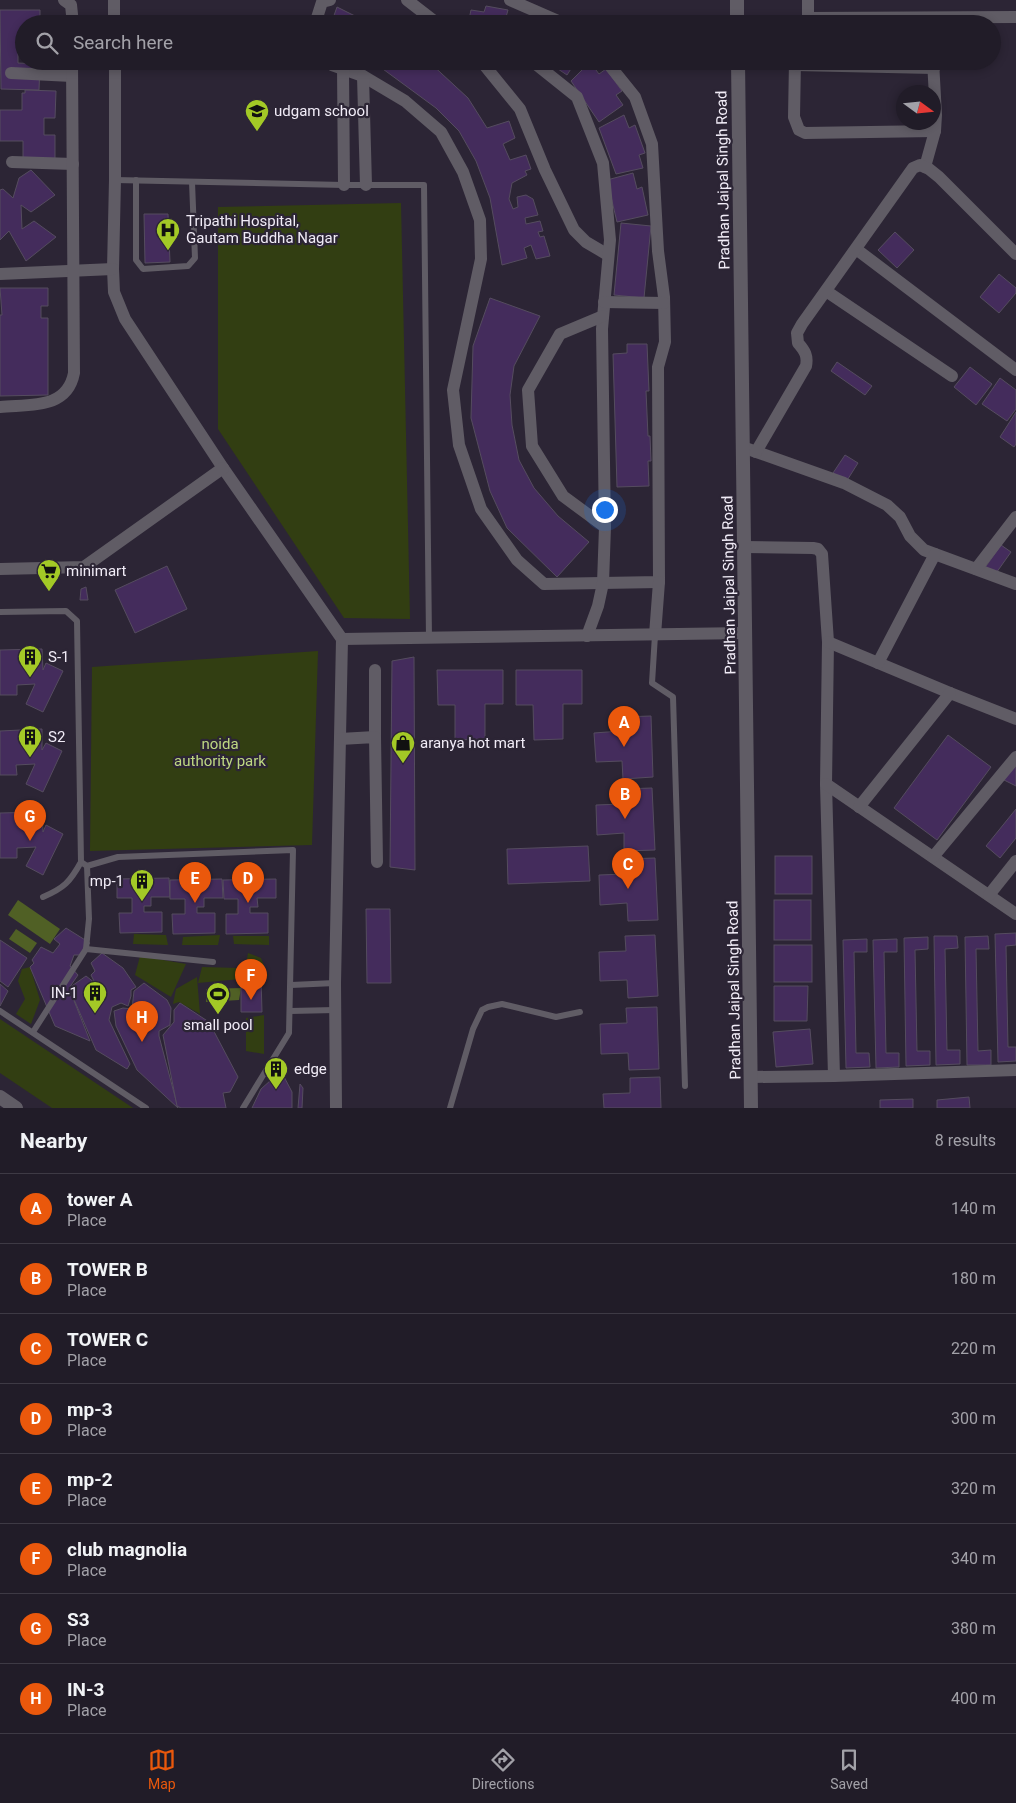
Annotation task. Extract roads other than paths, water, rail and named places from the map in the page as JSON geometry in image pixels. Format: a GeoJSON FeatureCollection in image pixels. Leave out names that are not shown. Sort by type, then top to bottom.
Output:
{"type":"FeatureCollection","features":[{"type":"Feature","properties":{"kind":"street"},"geometry":{"type":"LineString","coordinates":[[64,0],[71,5],[72,15]]}},
{"type":"Feature","properties":{"kind":"street"},"geometry":{"type":"LineString","coordinates":[[114,0],[114,15]]}},
{"type":"Feature","properties":{"kind":"street"},"geometry":{"type":"LineString","coordinates":[[318,15],[322,2],[330,0]]}},
{"type":"Feature","properties":{"kind":"street"},"geometry":{"type":"LineString","coordinates":[[407,0],[426,15]]}},
{"type":"Feature","properties":{"kind":"street"},"geometry":{"type":"LineString","coordinates":[[510,0],[544,15]]}},
{"type":"Feature","properties":{"kind":"street"},"geometry":{"type":"LineString","coordinates":[[737,0],[737,15]]}},
{"type":"Feature","properties":{"kind":"street"},"geometry":{"type":"LineString","coordinates":[[807,15],[808,0]]}},
{"type":"Feature","properties":{"kind":"street"},"geometry":{"type":"LineString","coordinates":[[1001,17],[1016,17]]}},
{"type":"Feature","properties":{"kind":"street"},"geometry":{"type":"LineString","coordinates":[[0,407],[51,402],[67,391],[74,373],[72,70]]}},
{"type":"Feature","properties":{"kind":"street"},"geometry":{"type":"LineString","coordinates":[[114,70],[114,292],[125,319],[223,468],[342,639],[335,983],[336,1108]]}},
{"type":"Feature","properties":{"kind":"street"},"geometry":{"type":"LineString","coordinates":[[343,70],[344,186]]}},
{"type":"Feature","properties":{"kind":"street"},"geometry":{"type":"LineString","coordinates":[[348,70],[363,76],[405,101],[441,132],[463,172],[480,220],[481,260],[453,390],[459,445],[481,509],[517,560],[544,584],[660,582]]}},
{"type":"Feature","properties":{"kind":"street"},"geometry":{"type":"LineString","coordinates":[[488,70],[520,109],[545,170],[574,230],[586,242],[608,255]]}},
{"type":"Feature","properties":{"kind":"street"},"geometry":{"type":"LineString","coordinates":[[544,70],[578,97],[603,163],[610,240],[603,316],[605,527],[603,583],[598,606],[587,636]]}},
{"type":"Feature","properties":{"kind":"street"},"geometry":{"type":"LineString","coordinates":[[613,70],[635,97],[652,144],[658,251],[664,303],[665,342],[658,367],[660,582],[655,635]]}},
{"type":"Feature","properties":{"kind":"street","name":"Pradhan Jaipal Singh Road"},"geometry":{"type":"LineString","coordinates":[[738,70],[749,449],[744,548],[752,1108]]}},
{"type":"Feature","properties":{"kind":"street"},"geometry":{"type":"LineString","coordinates":[[795,70],[794,117],[799,130],[805,132],[935,130],[925,167]]}},
{"type":"Feature","properties":{"kind":"street"},"geometry":{"type":"LineString","coordinates":[[934,70],[934,85]]}},
{"type":"Feature","properties":{"kind":"street"},"geometry":{"type":"LineString","coordinates":[[11,73],[72,76]]}},
{"type":"Feature","properties":{"kind":"street"},"geometry":{"type":"LineString","coordinates":[[363,76],[366,185]]}},
{"type":"Feature","properties":{"kind":"street"},"geometry":{"type":"LineString","coordinates":[[12,162],[73,164]]}},
{"type":"Feature","properties":{"kind":"street"},"geometry":{"type":"LineString","coordinates":[[1016,254],[939,177],[920,165],[913,168],[797,333],[798,343],[808,358],[806,366],[749,449],[844,482],[887,505],[900,517],[910,536],[924,550],[1016,584]]}},
{"type":"Feature","properties":{"kind":"street"},"geometry":{"type":"LineString","coordinates":[[856,248],[1016,370]]}},
{"type":"Feature","properties":{"kind":"street"},"geometry":{"type":"LineString","coordinates":[[0,274],[113,269]]}},
{"type":"Feature","properties":{"kind":"street"},"geometry":{"type":"LineString","coordinates":[[826,291],[952,376]]}},
{"type":"Feature","properties":{"kind":"street"},"geometry":{"type":"LineString","coordinates":[[604,302],[664,303]]}},
{"type":"Feature","properties":{"kind":"street"},"geometry":{"type":"LineString","coordinates":[[603,316],[560,334],[528,390],[532,446],[563,496],[605,527]]}},
{"type":"Feature","properties":{"kind":"street"},"geometry":{"type":"LineString","coordinates":[[0,569],[84,567],[223,468]]}},
{"type":"Feature","properties":{"kind":"street"},"geometry":{"type":"LineString","coordinates":[[976,569],[1016,517]]}},
{"type":"Feature","properties":{"kind":"street"},"geometry":{"type":"LineString","coordinates":[[744,548],[813,548],[820,550],[822,554],[828,642],[826,784],[834,1076]]}},
{"type":"Feature","properties":{"kind":"street"},"geometry":{"type":"LineString","coordinates":[[878,663],[934,554]]}},
{"type":"Feature","properties":{"kind":"street"},"geometry":{"type":"LineString","coordinates":[[342,639],[746,633]]}},
{"type":"Feature","properties":{"kind":"street"},"geometry":{"type":"LineString","coordinates":[[828,642],[1016,719]]}},
{"type":"Feature","properties":{"kind":"street"},"geometry":{"type":"LineString","coordinates":[[375,670],[377,862]]}},
{"type":"Feature","properties":{"kind":"street"},"geometry":{"type":"LineString","coordinates":[[859,807],[950,693]]}},
{"type":"Feature","properties":{"kind":"street"},"geometry":{"type":"LineString","coordinates":[[340,739],[375,737]]}},
{"type":"Feature","properties":{"kind":"street"},"geometry":{"type":"LineString","coordinates":[[933,857],[1016,757]]}},
{"type":"Feature","properties":{"kind":"street"},"geometry":{"type":"LineString","coordinates":[[826,784],[1016,914]]}},
{"type":"Feature","properties":{"kind":"street"},"geometry":{"type":"LineString","coordinates":[[989,895],[1016,861]]}},
{"type":"Feature","properties":{"kind":"street"},"geometry":{"type":"LineString","coordinates":[[752,1077],[1016,1070]]}},
{"type":"Feature","properties":{"kind":"street"},"geometry":{"type":"LineString","coordinates":[[0,1097],[16,1108]]}},
{"type":"Feature","properties":{"kind":"lane"},"geometry":{"type":"LineString","coordinates":[[115,180],[344,186],[424,185],[429,638]]}},
{"type":"Feature","properties":{"kind":"lane"},"geometry":{"type":"LineString","coordinates":[[136,180],[136,260],[143,269],[188,266],[195,258],[192,182]]}},
{"type":"Feature","properties":{"kind":"lane"},"geometry":{"type":"LineString","coordinates":[[0,612],[66,611],[77,621],[84,864],[89,919],[86,949],[33,1032]]}},
{"type":"Feature","properties":{"kind":"lane"},"geometry":{"type":"LineString","coordinates":[[655,635],[652,683],[673,697],[685,1086]]}},
{"type":"Feature","properties":{"kind":"lane"},"geometry":{"type":"LineString","coordinates":[[43,897],[61,890],[84,864],[118,857],[294,850],[289,1033],[242,1108]]}},
{"type":"Feature","properties":{"kind":"lane"},"geometry":{"type":"LineString","coordinates":[[86,949],[214,962]]}},
{"type":"Feature","properties":{"kind":"lane"},"geometry":{"type":"LineString","coordinates":[[291,985],[335,983]]}},
{"type":"Feature","properties":{"kind":"lane"},"geometry":{"type":"LineString","coordinates":[[450,1108],[473,1029],[482,1010],[502,1004],[556,1017],[580,1012]]}},
{"type":"Feature","properties":{"kind":"lane"},"geometry":{"type":"LineString","coordinates":[[290,1011],[336,1010]]}},
{"type":"Feature","properties":{"kind":"lane"},"geometry":{"type":"LineString","coordinates":[[0,1012],[146,1108]]}},
{"type":"Feature","properties":{"kind":"place","name":"udgam school"},"geometry":{"type":"Point","coordinates":[257,132]}},
{"type":"Feature","properties":{"kind":"place","name":"Tripathi Hospital, Gautam Buddha Nagar"},"geometry":{"type":"Point","coordinates":[168,251]}},
{"type":"Feature","properties":{"kind":"place","name":"minimart"},"geometry":{"type":"Point","coordinates":[49,592]}},
{"type":"Feature","properties":{"kind":"place","name":"S-1"},"geometry":{"type":"Point","coordinates":[30,678]}},
{"type":"Feature","properties":{"kind":"place","name":"tower A"},"geometry":{"type":"Point","coordinates":[624,747]}},
{"type":"Feature","properties":{"kind":"place","name":"S2"},"geometry":{"type":"Point","coordinates":[30,758]}},
{"type":"Feature","properties":{"kind":"place","name":"aranya hot mart"},"geometry":{"type":"Point","coordinates":[403,764]}},
{"type":"Feature","properties":{"kind":"place","name":"TOWER B"},"geometry":{"type":"Point","coordinates":[625,819]}},
{"type":"Feature","properties":{"kind":"place","name":"S3"},"geometry":{"type":"Point","coordinates":[30,841]}},
{"type":"Feature","properties":{"kind":"place","name":"TOWER C"},"geometry":{"type":"Point","coordinates":[628,889]}},
{"type":"Feature","properties":{"kind":"place","name":"mp-1"},"geometry":{"type":"Point","coordinates":[142,902]}},
{"type":"Feature","properties":{"kind":"place","name":"mp-2"},"geometry":{"type":"Point","coordinates":[195,903]}},
{"type":"Feature","properties":{"kind":"place","name":"mp-3"},"geometry":{"type":"Point","coordinates":[248,903]}},
{"type":"Feature","properties":{"kind":"place","name":"club magnolia"},"geometry":{"type":"Point","coordinates":[251,1000]}},
{"type":"Feature","properties":{"kind":"place","name":"IN-1"},"geometry":{"type":"Point","coordinates":[95,1014]}},
{"type":"Feature","properties":{"kind":"place","name":"small pool"},"geometry":{"type":"Point","coordinates":[218,1015]}},
{"type":"Feature","properties":{"kind":"place","name":"IN-3"},"geometry":{"type":"Point","coordinates":[142,1042]}},
{"type":"Feature","properties":{"kind":"place","name":"edge"},"geometry":{"type":"Point","coordinates":[276,1090]}},
{"type":"Feature","properties":{"kind":"park label","name":"noida authority park"},"geometry":{"type":"Point","coordinates":[220,752]}}]}
